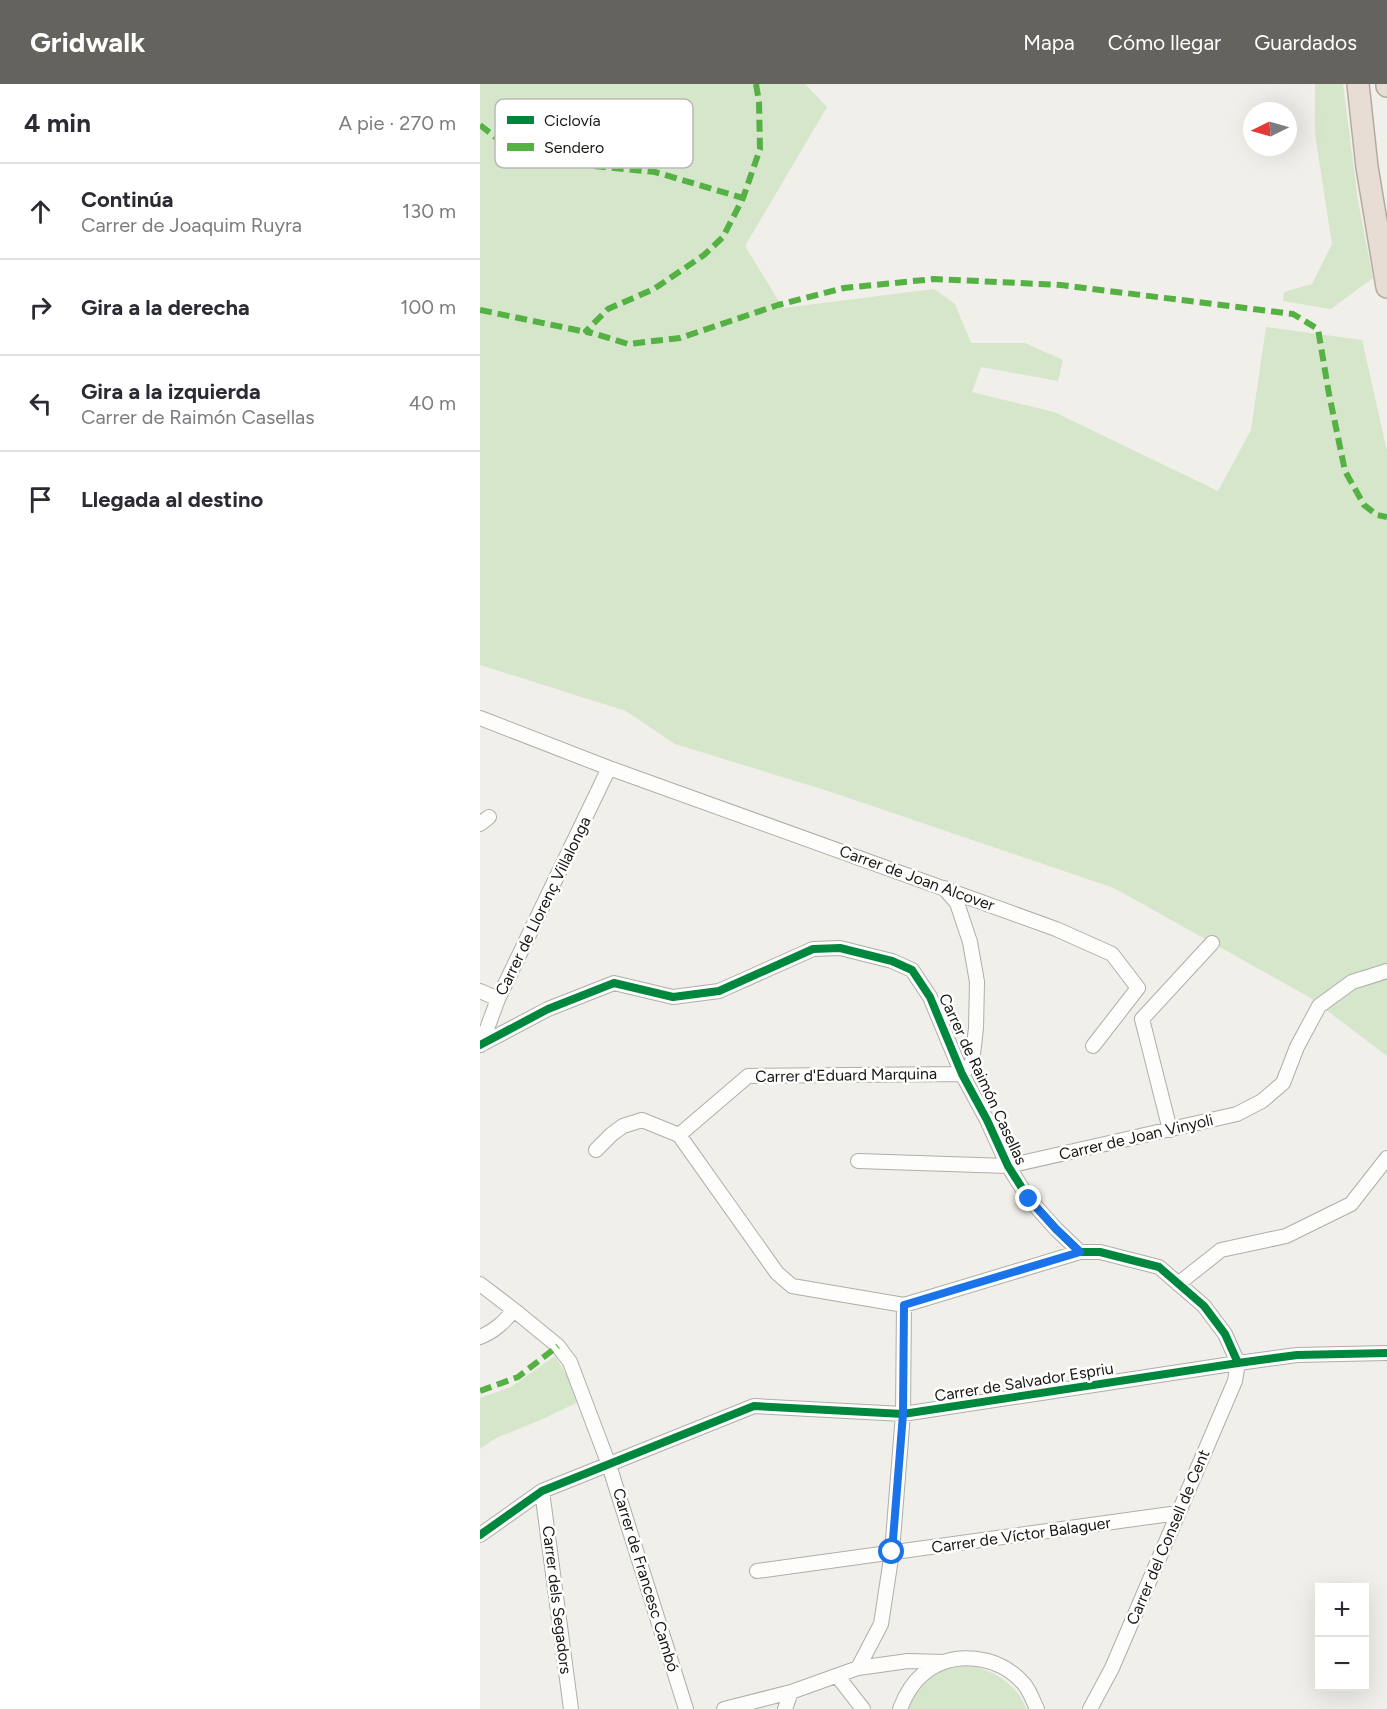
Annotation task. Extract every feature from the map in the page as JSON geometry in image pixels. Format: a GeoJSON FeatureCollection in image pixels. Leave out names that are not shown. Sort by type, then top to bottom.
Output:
{"type":"FeatureCollection","features":[{"type":"Feature","properties":{"kind":"highway"},"geometry":{"type":"LineString","coordinates":[[1358,84],[1367,167],[1387,287]]}},
{"type":"Feature","properties":{"kind":"street","name":"Carrer de Joan Alcover"},"geometry":{"type":"LineString","coordinates":[[480,718],[609,768],[1056,928],[1112,954],[1138,988],[1093,1046]]}},
{"type":"Feature","properties":{"kind":"street","name":"Carrer de Llorenç Villalonga"},"geometry":{"type":"LineString","coordinates":[[480,1045],[498,999],[609,768]]}},
{"type":"Feature","properties":{"kind":"street"},"geometry":{"type":"LineString","coordinates":[[943,887],[957,903],[970,942],[977,982],[976,1028],[972,1063],[962,1074]]}},
{"type":"Feature","properties":{"kind":"street"},"geometry":{"type":"LineString","coordinates":[[1170,1130],[1142,1019],[1212,943]]}},
{"type":"Feature","properties":{"kind":"street","name":"Carrer de Raimón Casellas"},"geometry":{"type":"LineString","coordinates":[[480,1045],[548,1009],[614,983],[673,997],[719,991],[813,949],[840,948],[892,961],[912,970],[930,997],[962,1074],[1008,1166],[1029,1199],[1080,1252]]}},
{"type":"Feature","properties":{"kind":"street","name":"Carrer de Joan Vinyoli"},"geometry":{"type":"LineString","coordinates":[[858,1161],[1008,1166],[1237,1114],[1262,1101],[1283,1083],[1297,1047],[1319,1006],[1352,982],[1387,971]]}},
{"type":"Feature","properties":{"kind":"street"},"geometry":{"type":"LineString","coordinates":[[480,991],[498,999]]}},
{"type":"Feature","properties":{"kind":"street","name":"Carrer d'Eduard Marquina"},"geometry":{"type":"LineString","coordinates":[[679,1134],[748,1076],[962,1074]]}},
{"type":"Feature","properties":{"kind":"street"},"geometry":{"type":"LineString","coordinates":[[596,1150],[623,1126],[642,1120],[679,1134],[777,1273],[792,1286],[904,1305],[1080,1252],[1100,1252],[1159,1267],[1204,1306],[1225,1334],[1238,1363]]}},
{"type":"Feature","properties":{"kind":"street"},"geometry":{"type":"LineString","coordinates":[[1178,1284],[1221,1250],[1286,1236],[1351,1204],[1387,1158]]}},
{"type":"Feature","properties":{"kind":"street","name":"Carrer de Francesc Cambó"},"geometry":{"type":"LineString","coordinates":[[480,1284],[558,1346],[570,1362],[609,1465],[686,1709]]}},
{"type":"Feature","properties":{"kind":"street"},"geometry":{"type":"LineString","coordinates":[[858,1668],[881,1624],[892,1552],[903,1414],[904,1305]]}},
{"type":"Feature","properties":{"kind":"street"},"geometry":{"type":"LineString","coordinates":[[480,1337],[504,1323],[514,1310]]}},
{"type":"Feature","properties":{"kind":"street","name":"Carrer de Salvador Espriu"},"geometry":{"type":"LineString","coordinates":[[480,1535],[542,1491],[754,1406],[903,1414],[1297,1355],[1387,1353]]}},
{"type":"Feature","properties":{"kind":"street","name":"Carrer del Consell de Cent"},"geometry":{"type":"LineString","coordinates":[[1093,1708],[1235,1381],[1238,1363]]}},
{"type":"Feature","properties":{"kind":"street","name":"Carrer dels Segadors"},"geometry":{"type":"LineString","coordinates":[[542,1491],[571,1709]]}},
{"type":"Feature","properties":{"kind":"street","name":"Carrer de Víctor Balaguer"},"geometry":{"type":"LineString","coordinates":[[757,1570],[1178,1513]]}},
{"type":"Feature","properties":{"kind":"street"},"geometry":{"type":"LineString","coordinates":[[724,1709],[791,1692],[858,1668],[908,1661],[944,1662],[966,1658],[988,1660],[1009,1670],[1026,1685],[1037,1709]]}},
{"type":"Feature","properties":{"kind":"street"},"geometry":{"type":"LineString","coordinates":[[900,1709],[907,1692],[923,1674],[944,1662]]}},
{"type":"Feature","properties":{"kind":"street"},"geometry":{"type":"LineString","coordinates":[[838,1677],[863,1709]]}},
{"type":"Feature","properties":{"kind":"street"},"geometry":{"type":"LineString","coordinates":[[785,1709],[791,1692]]}},
{"type":"Feature","properties":{"kind":"green space"},"geometry":{"type":"Polygon","coordinates":[[[480,84],[805,84],[827,107],[745,246],[783,308],[934,289],[955,304],[971,343],[1025,343],[1063,360],[1058,381],[981,367],[972,392],[1054,412],[1218,491],[1251,430],[1266,327],[1362,340],[1387,451],[1387,1056],[1309,997],[1114,888],[828,791],[675,744],[626,711],[480,665],[480,84]]]}},
{"type":"Feature","properties":{"kind":"green space"},"geometry":{"type":"Polygon","coordinates":[[[1315,84],[1343,84],[1358,201],[1373,278],[1331,309],[1283,301],[1284,292],[1312,284],[1332,244],[1315,134],[1315,84]]]}},
{"type":"Feature","properties":{"kind":"green space"},"geometry":{"type":"Polygon","coordinates":[[[555,1356],[582,1400],[496,1438],[480,1449],[480,1398],[511,1387],[555,1356]]]}},
{"type":"Feature","properties":{"kind":"green space"},"geometry":{"type":"Polygon","coordinates":[[[952,1667],[976,1667],[1000,1677],[1018,1694],[1026,1709],[906,1709],[924,1683],[952,1667]]]}},
{"type":"Feature","properties":{"kind":"marked path"},"geometry":{"type":"LineString","coordinates":[[756,84],[759,102],[760,149],[743,198],[723,237],[704,255],[654,289],[608,309],[586,331],[628,344],[680,338],[778,305],[844,288],[934,279],[1061,285],[1293,314],[1318,329],[1345,471],[1364,505],[1377,515],[1387,517]]}},
{"type":"Feature","properties":{"kind":"marked path"},"geometry":{"type":"LineString","coordinates":[[480,125],[495,137]]}},
{"type":"Feature","properties":{"kind":"marked path"},"geometry":{"type":"LineString","coordinates":[[614,168],[655,172],[743,198]]}},
{"type":"Feature","properties":{"kind":"marked path"},"geometry":{"type":"LineString","coordinates":[[480,310],[591,333]]}},
{"type":"Feature","properties":{"kind":"marked path"},"geometry":{"type":"LineString","coordinates":[[480,1391],[518,1377],[558,1346]]}},
{"type":"Feature","properties":{"kind":"cycle path"},"geometry":{"type":"LineString","coordinates":[[480,1045],[548,1009],[614,983],[673,997],[719,991],[813,949],[840,948],[892,961],[912,970],[930,997],[962,1074],[1008,1166],[1029,1199],[1080,1252],[1100,1252],[1159,1267],[1204,1306],[1225,1334],[1238,1363]]}},
{"type":"Feature","properties":{"kind":"cycle path"},"geometry":{"type":"LineString","coordinates":[[480,1535],[542,1491],[754,1406],[903,1414],[1297,1355],[1387,1353]]}},
{"type":"Feature","properties":{"kind":"route"},"geometry":{"type":"LineString","coordinates":[[892,1552],[903,1414],[904,1305],[1080,1252],[1029,1199]]}}]}
